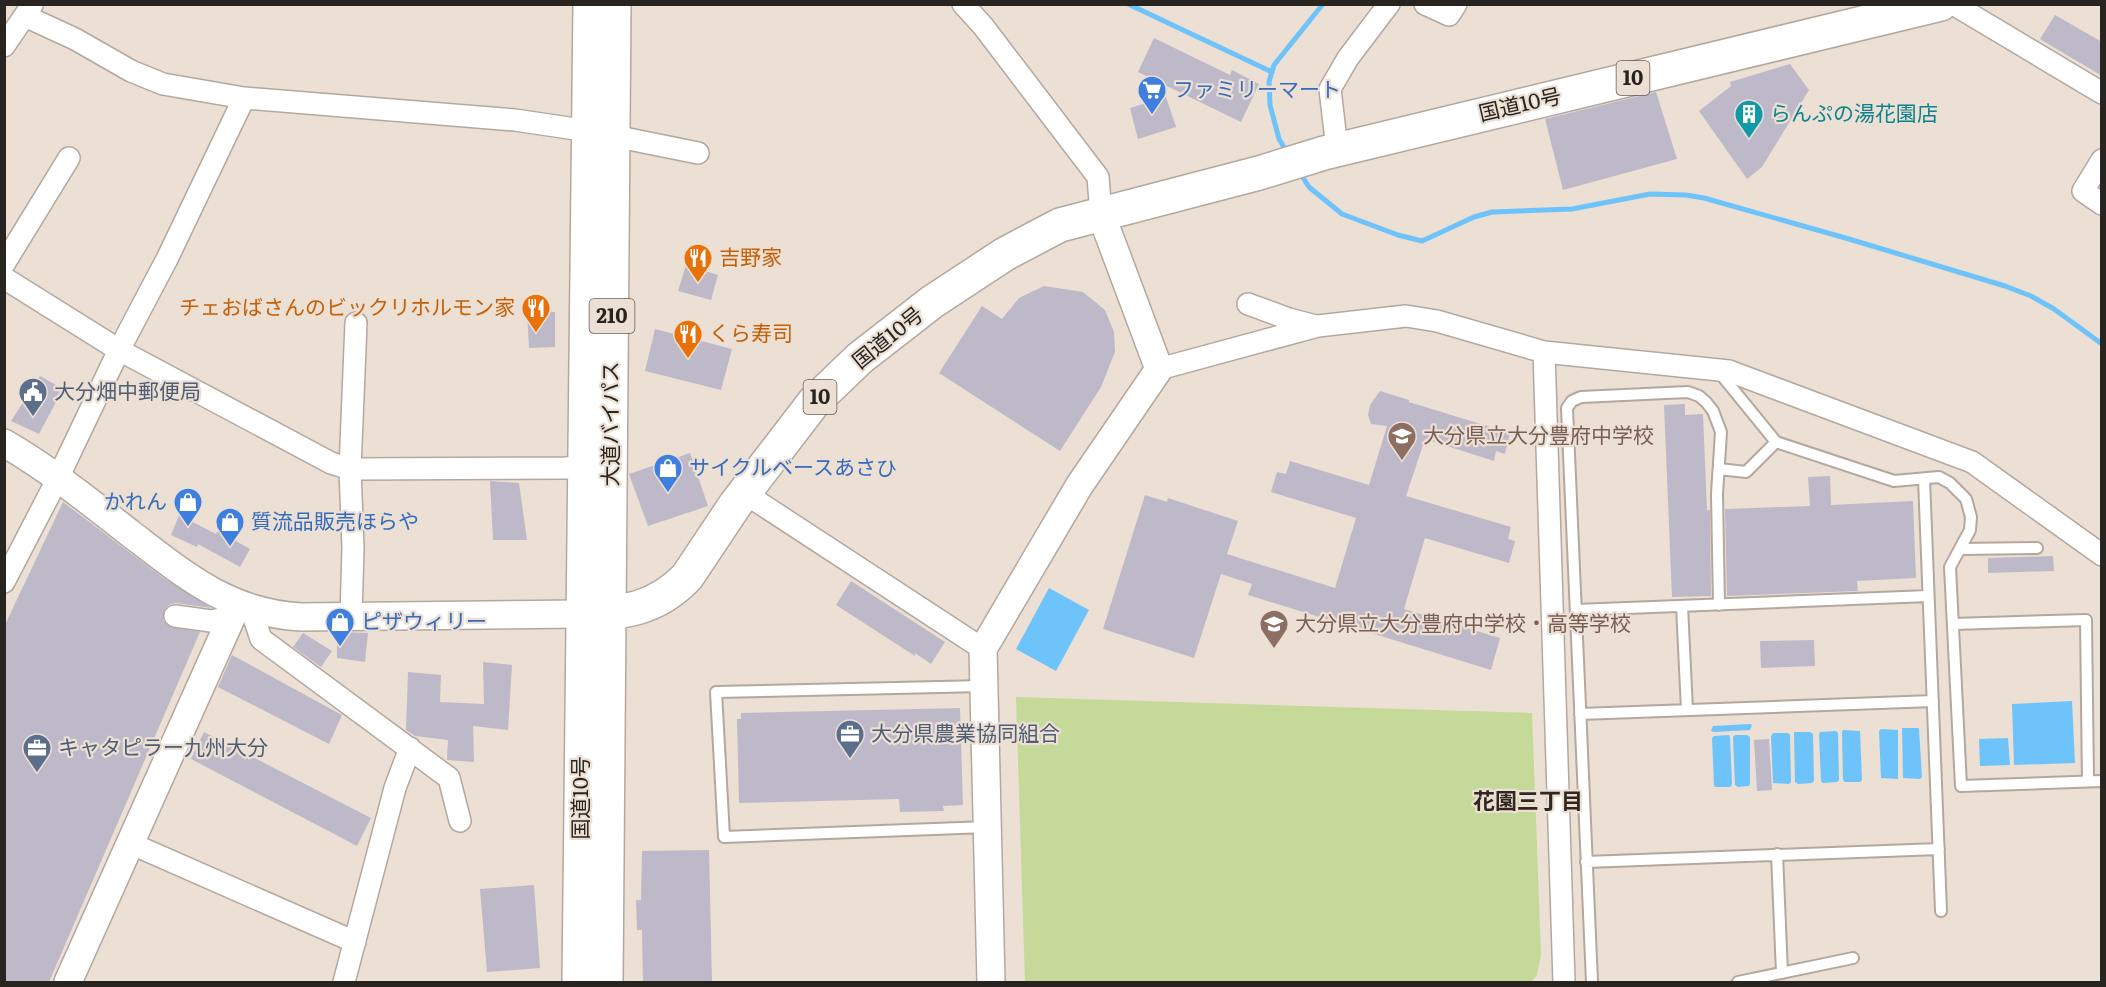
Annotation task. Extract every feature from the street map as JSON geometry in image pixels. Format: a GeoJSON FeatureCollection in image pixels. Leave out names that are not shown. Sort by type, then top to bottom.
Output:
{"type":"FeatureCollection","features":[{"type":"Feature","properties":{"kind":"highway","name":"大道バイパス"},"geometry":{"type":"LineString","coordinates":[[590,4],[601,133],[600,618]]}},
{"type":"Feature","properties":{"kind":"highway","name":"大道バイパス"},"geometry":{"type":"LineString","coordinates":[[600,618],[585,466],[601,133],[614,4]]}},
{"type":"Feature","properties":{"kind":"highway","name":"国道10号"},"geometry":{"type":"LineString","coordinates":[[600,618],[650,605],[677,587],[687,577],[735,505],[814,402],[860,358],[932,302],[1005,254],[1060,225],[1259,173],[1330,151],[1941,4]]}},
{"type":"Feature","properties":{"kind":"highway","name":"国道10号"},"geometry":{"type":"LineString","coordinates":[[600,618],[658,617],[679,602],[699,580],[755,500],[827,414],[873,372],[1004,271],[1065,238],[1101,214]]}},
{"type":"Feature","properties":{"kind":"highway","name":"国道10号"},"geometry":{"type":"LineString","coordinates":[[579,982],[600,618]]}},
{"type":"Feature","properties":{"kind":"highway","name":"国道10号"},"geometry":{"type":"LineString","coordinates":[[600,618],[606,982]]}},
{"type":"Feature","properties":{"kind":"street"},"geometry":{"type":"LineString","coordinates":[[963,4],[983,26],[1098,177],[1101,214],[1159,369]]}},
{"type":"Feature","properties":{"kind":"street"},"geometry":{"type":"LineString","coordinates":[[1330,151],[1330,89],[1348,58],[1389,4]]}},
{"type":"Feature","properties":{"kind":"street"},"geometry":{"type":"LineString","coordinates":[[1425,4],[1449,15],[1456,4]]}},
{"type":"Feature","properties":{"kind":"street"},"geometry":{"type":"LineString","coordinates":[[1953,4],[2102,93]]}},
{"type":"Feature","properties":{"kind":"street"},"geometry":{"type":"LineString","coordinates":[[4,46],[29,10],[131,71],[163,84],[244,98],[515,120],[601,133],[698,153]]}},
{"type":"Feature","properties":{"kind":"street"},"geometry":{"type":"LineString","coordinates":[[4,582],[58,478],[119,350],[167,259],[244,98]]}},
{"type":"Feature","properties":{"kind":"street"},"geometry":{"type":"LineString","coordinates":[[4,264],[69,158]]}},
{"type":"Feature","properties":{"kind":"street"},"geometry":{"type":"LineString","coordinates":[[2102,160],[2083,191],[2102,204]]}},
{"type":"Feature","properties":{"kind":"street"},"geometry":{"type":"LineString","coordinates":[[4,278],[119,350],[331,463],[350,469],[585,466]]}},
{"type":"Feature","properties":{"kind":"street"},"geometry":{"type":"LineString","coordinates":[[1248,304],[1288,319],[1318,326]]}},
{"type":"Feature","properties":{"kind":"street"},"geometry":{"type":"LineString","coordinates":[[991,982],[983,650],[1079,486],[1159,369],[1318,326],[1406,316],[1437,321],[1544,352],[1730,371],[1972,462],[2102,555]]}},
{"type":"Feature","properties":{"kind":"street"},"geometry":{"type":"LineString","coordinates":[[351,617],[353,548],[350,469],[356,323]]}},
{"type":"Feature","properties":{"kind":"street"},"geometry":{"type":"LineString","coordinates":[[1544,352],[1564,982]]}},
{"type":"Feature","properties":{"kind":"street"},"geometry":{"type":"LineString","coordinates":[[4,443],[58,478],[190,580],[240,610],[261,639],[449,778],[460,821]]}},
{"type":"Feature","properties":{"kind":"street"},"geometry":{"type":"LineString","coordinates":[[755,500],[983,650]]}},
{"type":"Feature","properties":{"kind":"street"},"geometry":{"type":"LineString","coordinates":[[175,616],[211,621],[240,610],[284,616],[600,618]]}},
{"type":"Feature","properties":{"kind":"street"},"geometry":{"type":"LineString","coordinates":[[68,982],[240,610]]}},
{"type":"Feature","properties":{"kind":"street"},"geometry":{"type":"LineString","coordinates":[[344,982],[395,788],[410,748]]}},
{"type":"Feature","properties":{"kind":"street"},"geometry":{"type":"LineString","coordinates":[[132,844],[355,942]]}},
{"type":"Feature","properties":{"kind":"lane"},"geometry":{"type":"LineString","coordinates":[[1717,369],[1776,442],[1894,481],[1939,477],[1950,483],[1966,499],[1971,517],[1970,530],[1950,567],[1961,786],[2102,781]]}},
{"type":"Feature","properties":{"kind":"lane"},"geometry":{"type":"LineString","coordinates":[[1592,982],[1567,408],[1572,401],[1581,397],[1693,393],[1713,411],[1721,432],[1717,494],[1719,605]]}},
{"type":"Feature","properties":{"kind":"lane"},"geometry":{"type":"LineString","coordinates":[[1719,469],[1746,472],[1776,442]]}},
{"type":"Feature","properties":{"kind":"lane"},"geometry":{"type":"LineString","coordinates":[[1924,479],[1941,910]]}},
{"type":"Feature","properties":{"kind":"lane"},"geometry":{"type":"LineString","coordinates":[[1961,549],[2037,548]]}},
{"type":"Feature","properties":{"kind":"lane"},"geometry":{"type":"LineString","coordinates":[[1576,610],[1928,596]]}},
{"type":"Feature","properties":{"kind":"lane"},"geometry":{"type":"LineString","coordinates":[[1682,606],[1687,710]]}},
{"type":"Feature","properties":{"kind":"lane"},"geometry":{"type":"LineString","coordinates":[[1953,624],[2086,620],[2088,782]]}},
{"type":"Feature","properties":{"kind":"lane"},"geometry":{"type":"LineString","coordinates":[[984,686],[716,693],[724,837],[987,827]]}},
{"type":"Feature","properties":{"kind":"lane"},"geometry":{"type":"LineString","coordinates":[[1580,714],[1933,701]]}},
{"type":"Feature","properties":{"kind":"lane"},"geometry":{"type":"LineString","coordinates":[[1586,862],[1939,849]]}},
{"type":"Feature","properties":{"kind":"lane"},"geometry":{"type":"LineString","coordinates":[[1778,854],[1782,973]]}},
{"type":"Feature","properties":{"kind":"lane"},"geometry":{"type":"LineString","coordinates":[[1738,982],[1853,958]]}},
{"type":"Feature","properties":{"kind":"green space"},"geometry":{"type":"Polygon","coordinates":[[[1016,697],[1532,713],[1541,955],[1537,975],[1531,982],[1025,982],[1016,697]]]}},
{"type":"Feature","properties":{"kind":"water"},"geometry":{"type":"Polygon","coordinates":[[[1049,588],[1089,610],[1056,671],[1016,649],[1049,588]]]}},
{"type":"Feature","properties":{"kind":"water"},"geometry":{"type":"Polygon","coordinates":[[[2072,701],[2075,763],[2014,765],[2012,704],[2072,701]]]}},
{"type":"Feature","properties":{"kind":"water"},"geometry":{"type":"Polygon","coordinates":[[[1752,725],[1750,730],[1711,731],[1713,726],[1752,725]]]}},
{"type":"Feature","properties":{"kind":"water"},"geometry":{"type":"Polygon","coordinates":[[[1902,728],[1919,729],[1922,777],[1920,779],[1903,778],[1902,728]]]}},
{"type":"Feature","properties":{"kind":"water"},"geometry":{"type":"Polygon","coordinates":[[[1881,729],[1898,730],[1898,779],[1881,778],[1879,731],[1881,729]]]}},
{"type":"Feature","properties":{"kind":"water"},"geometry":{"type":"Polygon","coordinates":[[[1843,730],[1860,731],[1862,780],[1860,782],[1843,780],[1843,730]]]}},
{"type":"Feature","properties":{"kind":"water"},"geometry":{"type":"Polygon","coordinates":[[[1836,731],[1838,733],[1839,780],[1823,783],[1821,781],[1819,734],[1836,731]]]}},
{"type":"Feature","properties":{"kind":"water"},"geometry":{"type":"Polygon","coordinates":[[[1794,732],[1813,734],[1814,781],[1812,783],[1798,784],[1795,782],[1794,732]]]}},
{"type":"Feature","properties":{"kind":"water"},"geometry":{"type":"Polygon","coordinates":[[[1773,733],[1790,735],[1791,782],[1789,784],[1773,783],[1771,736],[1773,733]]]}},
{"type":"Feature","properties":{"kind":"water"},"geometry":{"type":"Polygon","coordinates":[[[1729,735],[1732,784],[1730,787],[1715,787],[1712,738],[1729,735]]]}},
{"type":"Feature","properties":{"kind":"water"},"geometry":{"type":"Polygon","coordinates":[[[1735,735],[1750,737],[1749,786],[1735,785],[1733,737],[1735,735]]]}},
{"type":"Feature","properties":{"kind":"water"},"geometry":{"type":"Polygon","coordinates":[[[2008,738],[2010,765],[1980,766],[1979,739],[2008,738]]]}},
{"type":"Feature","properties":{"kind":"building"},"geometry":{"type":"Polygon","coordinates":[[[2055,15],[2102,42],[2102,76],[2040,39],[2055,15]]]}},
{"type":"Feature","properties":{"kind":"building"},"geometry":{"type":"Polygon","coordinates":[[[1154,38],[1230,75],[1232,70],[1259,84],[1241,122],[1138,72],[1154,38]]]}},
{"type":"Feature","properties":{"kind":"building","name":"らんぷの湯花園店"},"geometry":{"type":"Polygon","coordinates":[[[1790,64],[1809,90],[1762,167],[1747,179],[1699,111],[1731,86],[1730,82],[1790,64]]]}},
{"type":"Feature","properties":{"kind":"building"},"geometry":{"type":"Polygon","coordinates":[[[1656,92],[1677,159],[1563,190],[1545,119],[1656,92]]]}},
{"type":"Feature","properties":{"kind":"building","name":"ファミリーマート"},"geometry":{"type":"Polygon","coordinates":[[[1166,97],[1176,127],[1138,139],[1130,108],[1166,97]]]}},
{"type":"Feature","properties":{"kind":"building","name":"吉野家"},"geometry":{"type":"Polygon","coordinates":[[[686,265],[718,275],[711,300],[678,291],[686,265]]]}},
{"type":"Feature","properties":{"kind":"building"},"geometry":{"type":"Polygon","coordinates":[[[1044,286],[1083,292],[1105,310],[1114,332],[1115,352],[1101,387],[1060,451],[939,373],[982,306],[1002,319],[1019,298],[1044,286]]]}},
{"type":"Feature","properties":{"kind":"building"},"geometry":{"type":"Polygon","coordinates":[[[527,311],[555,312],[555,347],[529,348],[527,311]]]}},
{"type":"Feature","properties":{"kind":"building","name":"くら寿司"},"geometry":{"type":"Polygon","coordinates":[[[655,329],[732,349],[721,390],[645,371],[655,329]]]}},
{"type":"Feature","properties":{"kind":"building"},"geometry":{"type":"Polygon","coordinates":[[[40,376],[63,389],[39,434],[11,421],[40,376]]]}},
{"type":"Feature","properties":{"kind":"building"},"geometry":{"type":"Polygon","coordinates":[[[1380,391],[1510,433],[1505,454],[1496,451],[1494,461],[1425,439],[1406,496],[1511,527],[1508,539],[1515,541],[1509,563],[1425,538],[1404,609],[1500,638],[1491,670],[1248,595],[1252,584],[1221,574],[1194,658],[1103,629],[1145,495],[1167,502],[1168,498],[1238,521],[1227,554],[1335,588],[1356,518],[1271,492],[1277,472],[1286,474],[1290,461],[1369,485],[1387,426],[1371,424],[1368,415],[1370,405],[1380,391]]]}},
{"type":"Feature","properties":{"kind":"building"},"geometry":{"type":"Polygon","coordinates":[[[1685,404],[1685,415],[1703,414],[1707,510],[1710,510],[1711,596],[1672,597],[1664,405],[1685,404]]]}},
{"type":"Feature","properties":{"kind":"building"},"geometry":{"type":"Polygon","coordinates":[[[690,453],[708,506],[648,526],[629,474],[690,453]]]}},
{"type":"Feature","properties":{"kind":"building"},"geometry":{"type":"Polygon","coordinates":[[[1830,476],[1831,505],[1913,501],[1916,578],[1857,581],[1858,591],[1727,596],[1725,509],[1810,506],[1808,477],[1830,476]]]}},
{"type":"Feature","properties":{"kind":"building"},"geometry":{"type":"Polygon","coordinates":[[[490,481],[519,483],[527,540],[493,540],[490,481]]]}},
{"type":"Feature","properties":{"kind":"building"},"geometry":{"type":"Polygon","coordinates":[[[63,502],[162,577],[211,608],[176,603],[170,604],[165,609],[163,620],[168,626],[200,632],[49,982],[4,982],[4,627],[63,502]]]}},
{"type":"Feature","properties":{"kind":"building"},"geometry":{"type":"Polygon","coordinates":[[[179,515],[216,534],[218,531],[250,549],[240,567],[198,544],[197,547],[171,535],[179,515]]]}},
{"type":"Feature","properties":{"kind":"building"},"geometry":{"type":"Polygon","coordinates":[[[2053,556],[2054,571],[1988,573],[1988,558],[2053,556]]]}},
{"type":"Feature","properties":{"kind":"building"},"geometry":{"type":"Polygon","coordinates":[[[851,581],[945,642],[931,664],[836,605],[851,581]]]}},
{"type":"Feature","properties":{"kind":"building"},"geometry":{"type":"Polygon","coordinates":[[[337,632],[368,633],[365,662],[337,658],[337,632]]]}},
{"type":"Feature","properties":{"kind":"building"},"geometry":{"type":"Polygon","coordinates":[[[303,633],[332,651],[321,667],[293,647],[303,633]]]}},
{"type":"Feature","properties":{"kind":"building"},"geometry":{"type":"Polygon","coordinates":[[[1814,640],[1815,666],[1761,668],[1760,641],[1814,640]]]}},
{"type":"Feature","properties":{"kind":"building"},"geometry":{"type":"Polygon","coordinates":[[[232,655],[342,715],[329,744],[218,687],[232,655]]]}},
{"type":"Feature","properties":{"kind":"building"},"geometry":{"type":"Polygon","coordinates":[[[483,662],[512,665],[508,730],[473,726],[474,762],[447,760],[448,740],[415,736],[406,730],[408,672],[441,675],[440,702],[484,704],[483,662]]]}},
{"type":"Feature","properties":{"kind":"building","name":"大分県農業協同組合"},"geometry":{"type":"Polygon","coordinates":[[[960,708],[963,805],[943,806],[944,811],[900,812],[899,799],[739,803],[737,719],[741,719],[741,713],[960,708]]]}},
{"type":"Feature","properties":{"kind":"building"},"geometry":{"type":"Polygon","coordinates":[[[204,732],[371,818],[357,846],[191,759],[204,732]]]}},
{"type":"Feature","properties":{"kind":"building"},"geometry":{"type":"Polygon","coordinates":[[[1769,739],[1772,790],[1757,791],[1754,740],[1769,739]]]}},
{"type":"Feature","properties":{"kind":"building"},"geometry":{"type":"Polygon","coordinates":[[[709,850],[712,982],[643,982],[642,930],[637,930],[636,900],[641,900],[642,851],[709,850]]]}},
{"type":"Feature","properties":{"kind":"building"},"geometry":{"type":"Polygon","coordinates":[[[534,885],[540,968],[487,972],[480,889],[534,885]]]}},
{"type":"Feature","properties":{"kind":"waterway"},"geometry":{"type":"LineString","coordinates":[[1128,4],[1272,72]]}},
{"type":"Feature","properties":{"kind":"waterway"},"geometry":{"type":"LineString","coordinates":[[1287,152],[1279,139],[1270,105],[1269,82],[1274,65],[1323,4]]}},
{"type":"Feature","properties":{"kind":"waterway"},"geometry":{"type":"LineString","coordinates":[[1300,173],[1309,187],[1342,214],[1398,235],[1422,241],[1474,217],[1492,212],[1572,209],[1650,194],[1704,198],[2005,286],[2031,296],[2054,309],[2102,344]]}},
{"type":"Feature","properties":{"kind":"place","name":"ファミリーマート"},"geometry":{"type":"Point","coordinates":[1152,116]}},
{"type":"Feature","properties":{"kind":"place","name":"らんぷの湯花園店"},"geometry":{"type":"Point","coordinates":[1749,140]}},
{"type":"Feature","properties":{"kind":"place","name":"吉野家"},"geometry":{"type":"Point","coordinates":[698,284]}},
{"type":"Feature","properties":{"kind":"place","name":"チェおばさんのビックリホルモン家"},"geometry":{"type":"Point","coordinates":[536,334]}},
{"type":"Feature","properties":{"kind":"place","name":"くら寿司"},"geometry":{"type":"Point","coordinates":[688,360]}},
{"type":"Feature","properties":{"kind":"place","name":"大分畑中郵便局"},"geometry":{"type":"Point","coordinates":[33,418]}},
{"type":"Feature","properties":{"kind":"place","name":"大分県立大分豊府中学校"},"geometry":{"type":"Point","coordinates":[1402,462]}},
{"type":"Feature","properties":{"kind":"place","name":"サイクルベースあさひ"},"geometry":{"type":"Point","coordinates":[668,494]}},
{"type":"Feature","properties":{"kind":"place","name":"かれん"},"geometry":{"type":"Point","coordinates":[188,528]}},
{"type":"Feature","properties":{"kind":"place","name":"質流品販売ほらや"},"geometry":{"type":"Point","coordinates":[230,548]}},
{"type":"Feature","properties":{"kind":"place","name":"ピザウィリー"},"geometry":{"type":"Point","coordinates":[340,648]}},
{"type":"Feature","properties":{"kind":"place","name":"大分県立大分豊府中学校・高等学校"},"geometry":{"type":"Point","coordinates":[1274,650]}},
{"type":"Feature","properties":{"kind":"place","name":"大分県農業協同組合"},"geometry":{"type":"Point","coordinates":[850,760]}},
{"type":"Feature","properties":{"kind":"place","name":"キャタピラー九州大分"},"geometry":{"type":"Point","coordinates":[37,774]}},
{"type":"Feature","properties":{"kind":"district","name":"花園三丁目"},"geometry":{"type":"Point","coordinates":[1528,801]}}]}
